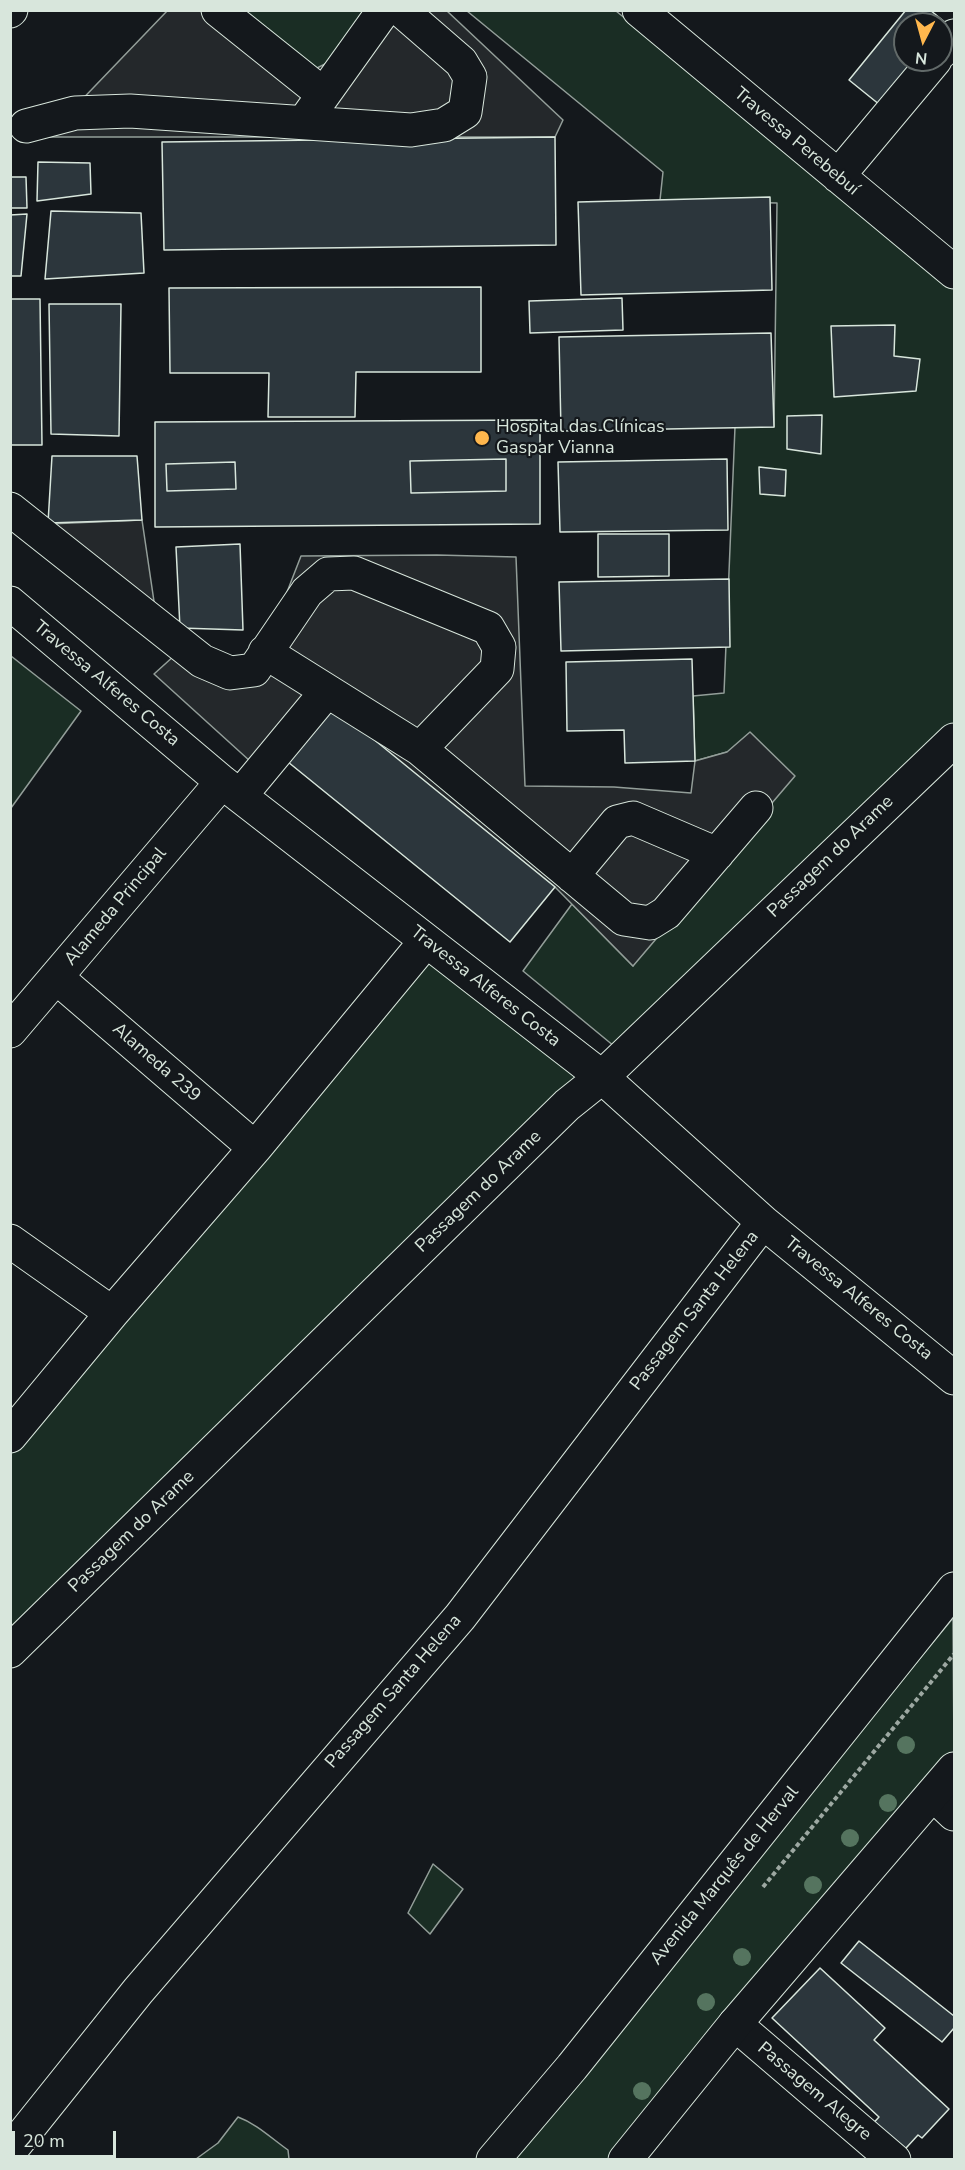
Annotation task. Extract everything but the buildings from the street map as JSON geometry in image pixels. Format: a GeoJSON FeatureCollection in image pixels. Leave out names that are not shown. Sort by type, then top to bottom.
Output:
{"type":"FeatureCollection","features":[{"type":"Feature","properties":{"kind":"street"},"geometry":{"type":"LineString","coordinates":[[218,10],[323,94]]}},
{"type":"Feature","properties":{"kind":"street"},"geometry":{"type":"LineString","coordinates":[[304,122],[384,10]]}},
{"type":"Feature","properties":{"kind":"street"},"geometry":{"type":"LineString","coordinates":[[16,128],[75,113],[130,111],[411,130],[444,125],[465,112],[470,77],[461,62],[401,10]]}},
{"type":"Feature","properties":{"kind":"street","name":"Travessa Perebebuí"},"geometry":{"type":"LineString","coordinates":[[639,10],[954,272]]}},
{"type":"Feature","properties":{"kind":"street"},"geometry":{"type":"LineString","coordinates":[[838,177],[925,72]]}},
{"type":"Feature","properties":{"kind":"street"},"geometry":{"type":"LineString","coordinates":[[10,509],[202,661],[230,673],[254,670],[307,592],[328,574],[354,573],[488,628],[499,647],[497,669],[420,749]]}},
{"type":"Feature","properties":{"kind":"street","name":"Travessa Alferes Costa"},"geometry":{"type":"LineString","coordinates":[[10,603],[231,789],[602,1077],[764,1222],[954,1378]]}},
{"type":"Feature","properties":{"kind":"street"},"geometry":{"type":"LineString","coordinates":[[265,652],[420,749],[624,919],[650,923],[666,913],[756,808]]}},
{"type":"Feature","properties":{"kind":"street","name":"Alameda Principal"},"geometry":{"type":"LineString","coordinates":[[10,1031],[231,789],[327,691]]}},
{"type":"Feature","properties":{"kind":"street","name":"Passagem do Arame"},"geometry":{"type":"LineString","coordinates":[[10,1651],[567,1105],[602,1077],[954,740]]}},
{"type":"Feature","properties":{"kind":"street"},"geometry":{"type":"LineString","coordinates":[[572,876],[617,822],[625,818],[633,818],[717,854]]}},
{"type":"Feature","properties":{"kind":"street"},"geometry":{"type":"LineString","coordinates":[[10,1436],[112,1313],[255,1148],[426,941]]}},
{"type":"Feature","properties":{"kind":"street","name":"Alameda 239"},"geometry":{"type":"LineString","coordinates":[[57,977],[255,1148]]}},
{"type":"Feature","properties":{"kind":"street","name":"Passagem Santa Helena"},"geometry":{"type":"LineString","coordinates":[[10,2151],[138,1991],[460,1617],[764,1222]]}},
{"type":"Feature","properties":{"kind":"street"},"geometry":{"type":"LineString","coordinates":[[10,1241],[112,1313]]}},
{"type":"Feature","properties":{"kind":"street","name":"Avenida Marquês de Herval"},"geometry":{"type":"LineString","coordinates":[[494,2160],[951,1600]]}},
{"type":"Feature","properties":{"kind":"street"},"geometry":{"type":"LineString","coordinates":[[625,2160],[735,2024],[944,1804],[954,1769]]}},
{"type":"Feature","properties":{"kind":"street","name":"Passagem Alegre"},"geometry":{"type":"LineString","coordinates":[[735,2024],[894,2160]]}},
{"type":"Feature","properties":{"kind":"green space"},"geometry":{"type":"Polygon","coordinates":[[[248,10],[372,11],[335,59],[309,72],[246,12],[248,10]]]}},
{"type":"Feature","properties":{"kind":"green space"},"geometry":{"type":"Polygon","coordinates":[[[467,11],[616,11],[954,287],[954,730],[620,1051],[523,971],[572,904],[633,966],[727,752],[695,761],[693,696],[724,693],[735,427],[774,427],[777,203],[660,200],[663,172],[467,11]]]}},
{"type":"Feature","properties":{"kind":"green space"},"geometry":{"type":"Polygon","coordinates":[[[11,656],[81,711],[11,808],[11,656]]]}},
{"type":"Feature","properties":{"kind":"green space"},"geometry":{"type":"Polygon","coordinates":[[[426,941],[602,1077],[11,1651],[11,1436],[426,941]]]}},
{"type":"Feature","properties":{"kind":"green space"},"geometry":{"type":"Polygon","coordinates":[[[953,1618],[954,1755],[611,2159],[507,2160],[953,1618]]]}},
{"type":"Feature","properties":{"kind":"green space"},"geometry":{"type":"Polygon","coordinates":[[[433,1864],[463,1889],[430,1934],[408,1913],[433,1864]]]}},
{"type":"Feature","properties":{"kind":"green space"},"geometry":{"type":"Polygon","coordinates":[[[238,2117],[258,2127],[288,2150],[289,2159],[196,2159],[218,2143],[238,2117]]]}},
{"type":"Feature","properties":{"kind":"shaded area"},"geometry":{"type":"Polygon","coordinates":[[[168,10],[237,11],[333,86],[383,11],[447,11],[563,120],[555,137],[46,137],[168,10]]]}},
{"type":"Feature","properties":{"kind":"shaded area"},"geometry":{"type":"Polygon","coordinates":[[[142,520],[156,615],[48,524],[142,520]]]}},
{"type":"Feature","properties":{"kind":"shaded area"},"geometry":{"type":"Polygon","coordinates":[[[301,556],[516,557],[525,786],[614,787],[691,793],[695,761],[727,752],[750,732],[795,776],[633,966],[555,887],[334,708],[272,781],[154,674],[175,655],[254,677],[301,556]]]}},
{"type":"Feature","properties":{"kind":"place","name":"Hospital das Clínicas Gaspar Vianna"},"geometry":{"type":"Point","coordinates":[482,438]}}]}
